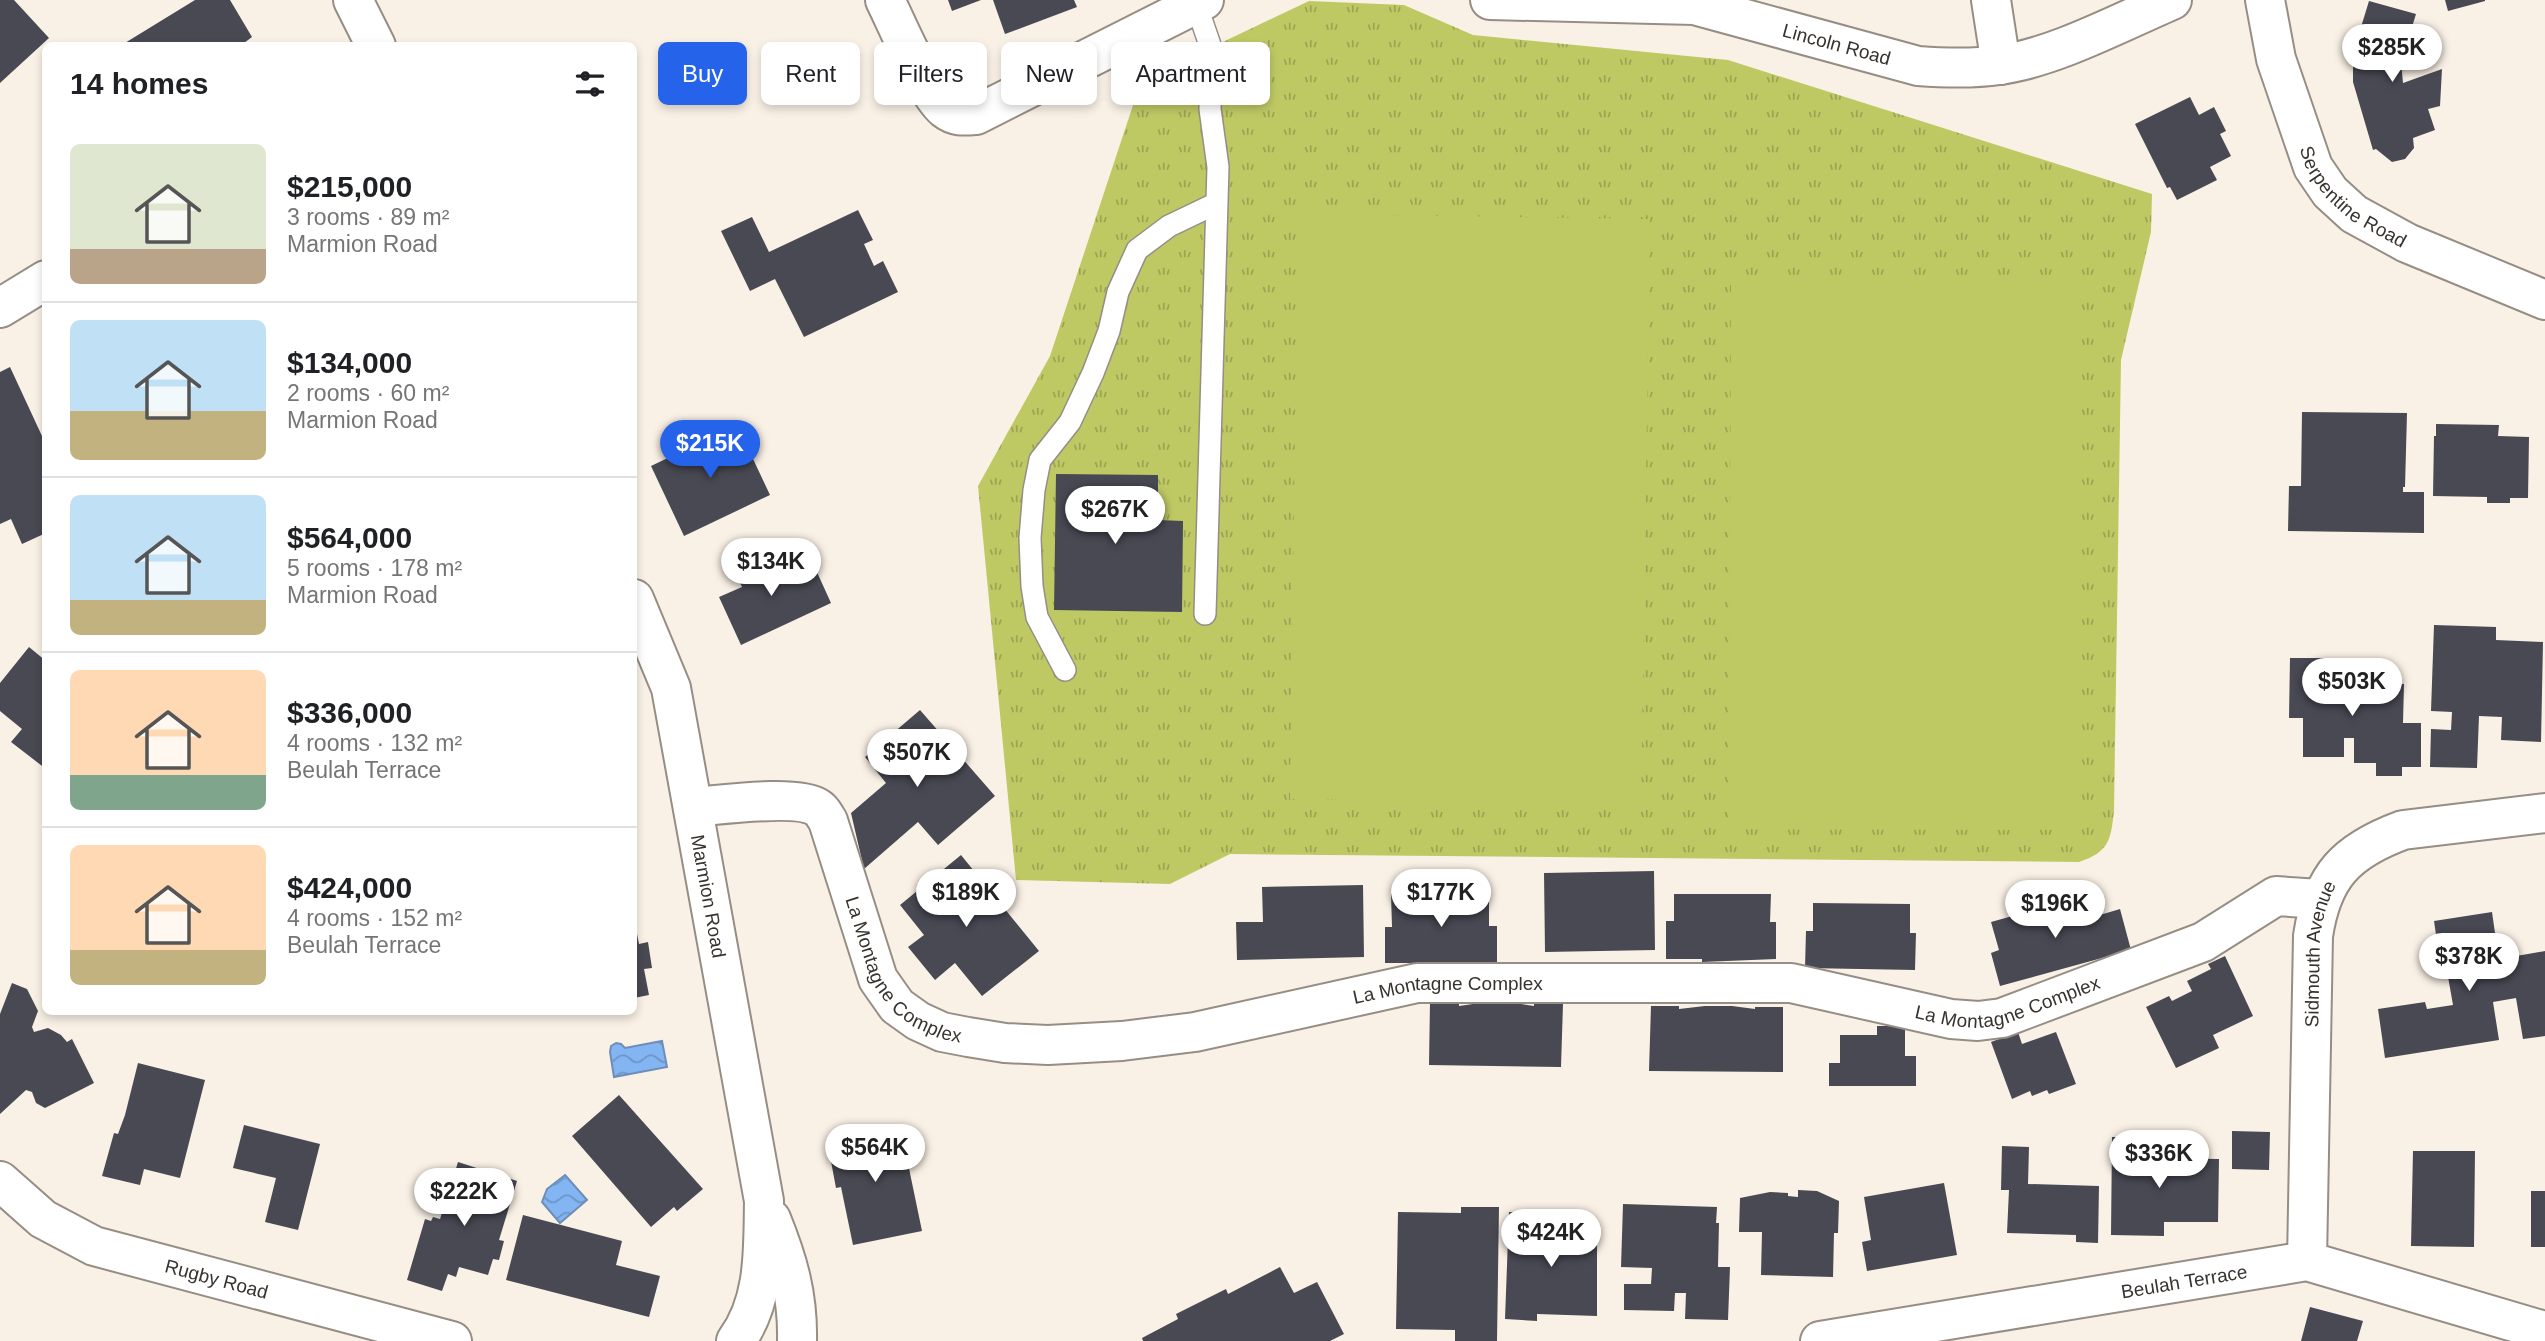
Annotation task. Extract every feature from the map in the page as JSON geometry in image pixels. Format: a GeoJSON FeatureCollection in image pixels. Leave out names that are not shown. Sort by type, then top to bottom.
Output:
{"type":"FeatureCollection","features":[{"type":"Feature","properties":{"kind":"street"},"geometry":{"type":"LineString","coordinates":[[353,0],[374,42]]}},
{"type":"Feature","properties":{"kind":"street"},"geometry":{"type":"LineString","coordinates":[[885,0],[934,96],[946,110],[960,117],[976,115],[1200,2]]}},
{"type":"Feature","properties":{"kind":"street","name":"Lincoln Road"},"geometry":{"type":"LineString","coordinates":[[1490,0],[1695,5],[1917,66],[1968,68],[2001,65],[2058,48],[2172,0]]}},
{"type":"Feature","properties":{"kind":"street"},"geometry":{"type":"LineString","coordinates":[[1992,0],[2001,65]]}},
{"type":"Feature","properties":{"kind":"street","name":"Serpentine Road"},"geometry":{"type":"LineString","coordinates":[[2265,0],[2276,59],[2313,167],[2330,191],[2354,214],[2406,243],[2545,300]]}},
{"type":"Feature","properties":{"kind":"street"},"geometry":{"type":"LineString","coordinates":[[0,308],[42,282]]}},
{"type":"Feature","properties":{"kind":"street","name":"Marmion Road"},"geometry":{"type":"LineString","coordinates":[[637,606],[671,688],[764,1201],[781,1243],[796,1298],[797,1341]]}},
{"type":"Feature","properties":{"kind":"street","name":"La Montagne Complex"},"geometry":{"type":"LineString","coordinates":[[694,807],[766,801],[812,805],[821,810],[828,821],[878,979],[897,1006],[918,1021],[942,1032],[1005,1043],[1048,1045],[1122,1041],[1195,1032],[1417,983],[1791,983],[1951,1018],[2002,1018],[2203,942],[2276,896],[2320,899]]}},
{"type":"Feature","properties":{"kind":"street","name":"Sidmouth Avenue"},"geometry":{"type":"LineString","coordinates":[[2307,1261],[2313,936],[2320,899],[2342,865],[2358,851],[2403,830],[2545,813]]}},
{"type":"Feature","properties":{"kind":"street","name":"Rugby Road"},"geometry":{"type":"LineString","coordinates":[[0,1181],[43,1219],[94,1247],[452,1341]]}},
{"type":"Feature","properties":{"kind":"street","name":"Marmion Road"},"geometry":{"type":"LineString","coordinates":[[736,1341],[753,1308],[761,1280],[764,1201]]}},
{"type":"Feature","properties":{"kind":"street","name":"Beulah Terrace"},"geometry":{"type":"LineString","coordinates":[[1820,1341],[2307,1261],[2541,1330]]}},
{"type":"Feature","properties":{"kind":"lane"},"geometry":{"type":"LineString","coordinates":[[1200,2],[1211,48],[1210,110],[1219,167],[1205,614]]}},
{"type":"Feature","properties":{"kind":"lane"},"geometry":{"type":"LineString","coordinates":[[1065,670],[1037,617],[1032,586],[1030,538],[1034,490],[1041,460],[1070,422],[1093,373],[1109,331],[1118,292],[1137,250],[1168,226],[1217,203]]}},
{"type":"Feature","properties":{"kind":"green space"},"geometry":{"type":"Polygon","coordinates":[[[1309,1],[1404,5],[1473,35],[1728,60],[2152,194],[2151,232],[2121,360],[2114,810],[2107,844],[2097,854],[2079,862],[1230,854],[1170,884],[1016,880],[978,486],[1050,356],[1133,105],[1270,105],[1270,42],[1223,42],[1309,1]]]}},
{"type":"Feature","properties":{"kind":"green space"},"geometry":{"type":"Polygon","coordinates":[[[1298,214],[1650,219],[1641,804],[1290,799],[1298,214]]]}},
{"type":"Feature","properties":{"kind":"green space"},"geometry":{"type":"Polygon","coordinates":[[[1731,278],[2079,279],[2077,830],[1729,829],[1731,278]]]}},
{"type":"Feature","properties":{"kind":"water"},"geometry":{"type":"Polygon","coordinates":[[[662,1041],[667,1067],[614,1077],[611,1046],[616,1043],[625,1048],[662,1041]]]}},
{"type":"Feature","properties":{"kind":"water"},"geometry":{"type":"Polygon","coordinates":[[[565,1175],[587,1200],[560,1223],[542,1202],[547,1189],[565,1175]]]}},
{"type":"Feature","properties":{"kind":"building"},"geometry":{"type":"Polygon","coordinates":[[[0,0],[14,0],[49,38],[0,83],[0,0]]]}},
{"type":"Feature","properties":{"kind":"building"},"geometry":{"type":"Polygon","coordinates":[[[195,0],[230,0],[252,37],[245,42],[127,42],[195,0]]]}},
{"type":"Feature","properties":{"kind":"building"},"geometry":{"type":"Polygon","coordinates":[[[948,0],[981,0],[952,11],[948,0]]]}},
{"type":"Feature","properties":{"kind":"building"},"geometry":{"type":"Polygon","coordinates":[[[993,0],[1074,0],[1077,7],[1005,34],[993,0]]]}},
{"type":"Feature","properties":{"kind":"building"},"geometry":{"type":"Polygon","coordinates":[[[2445,0],[2485,0],[2485,1],[2448,11],[2445,0]]]}},
{"type":"Feature","properties":{"kind":"building"},"geometry":{"type":"Polygon","coordinates":[[[2369,1],[2416,14],[2401,63],[2403,83],[2442,69],[2440,106],[2428,109],[2435,130],[2413,138],[2414,148],[2405,159],[2392,162],[2376,149],[2373,150],[2353,82],[2357,50],[2354,50],[2369,1]]]}},
{"type":"Feature","properties":{"kind":"building"},"geometry":{"type":"Polygon","coordinates":[[[2190,97],[2199,115],[2214,107],[2226,131],[2220,134],[2231,156],[2210,167],[2217,180],[2177,200],[2170,187],[2167,188],[2135,124],[2190,97]]]}},
{"type":"Feature","properties":{"kind":"building"},"geometry":{"type":"Polygon","coordinates":[[[858,210],[873,240],[864,244],[874,266],[883,261],[898,292],[804,337],[775,279],[750,291],[721,231],[752,217],[769,252],[858,210]]]}},
{"type":"Feature","properties":{"kind":"building"},"geometry":{"type":"Polygon","coordinates":[[[10,367],[42,436],[42,535],[22,544],[11,519],[0,524],[0,372],[10,367]]]}},
{"type":"Feature","properties":{"kind":"building"},"geometry":{"type":"Polygon","coordinates":[[[2302,412],[2407,413],[2403,492],[2424,492],[2424,533],[2288,531],[2289,486],[2301,486],[2302,412]]]}},
{"type":"Feature","properties":{"kind":"building"},"geometry":{"type":"Polygon","coordinates":[[[2436,424],[2499,425],[2498,436],[2529,437],[2528,498],[2510,498],[2510,503],[2487,503],[2487,497],[2433,496],[2436,424]]]}},
{"type":"Feature","properties":{"kind":"building"},"geometry":{"type":"Polygon","coordinates":[[[737,425],[770,495],[684,536],[651,466],[737,425]]]}},
{"type":"Feature","properties":{"kind":"building"},"geometry":{"type":"Polygon","coordinates":[[[1056,474],[1158,475],[1158,520],[1183,521],[1182,612],[1054,610],[1056,474]]]}},
{"type":"Feature","properties":{"kind":"building"},"geometry":{"type":"Polygon","coordinates":[[[767,555],[772,567],[785,561],[795,580],[816,570],[831,603],[741,645],[719,597],[742,587],[734,570],[767,555]]]}},
{"type":"Feature","properties":{"kind":"building"},"geometry":{"type":"Polygon","coordinates":[[[2434,625],[2496,627],[2496,640],[2543,642],[2541,742],[2501,740],[2502,717],[2479,716],[2477,768],[2430,767],[2431,729],[2451,730],[2452,712],[2431,711],[2434,625]]]}},
{"type":"Feature","properties":{"kind":"building"},"geometry":{"type":"Polygon","coordinates":[[[29,647],[42,658],[42,766],[11,742],[22,729],[0,711],[0,683],[29,647]]]}},
{"type":"Feature","properties":{"kind":"building"},"geometry":{"type":"Polygon","coordinates":[[[2290,658],[2334,658],[2334,683],[2404,684],[2403,723],[2421,723],[2421,767],[2402,767],[2402,776],[2376,776],[2376,763],[2354,763],[2354,738],[2344,738],[2344,757],[2303,757],[2303,718],[2289,718],[2290,658]]]}},
{"type":"Feature","properties":{"kind":"building"},"geometry":{"type":"Polygon","coordinates":[[[920,710],[995,796],[938,845],[918,822],[864,869],[851,813],[886,783],[865,757],[920,710]]]}},
{"type":"Feature","properties":{"kind":"building"},"geometry":{"type":"Polygon","coordinates":[[[961,855],[1039,951],[982,996],[955,963],[935,980],[908,947],[924,935],[900,905],[961,855]]]}},
{"type":"Feature","properties":{"kind":"building"},"geometry":{"type":"Polygon","coordinates":[[[1654,871],[1655,950],[1545,952],[1544,873],[1654,871]]]}},
{"type":"Feature","properties":{"kind":"building"},"geometry":{"type":"Polygon","coordinates":[[[1363,885],[1364,957],[1237,960],[1236,922],[1263,922],[1262,887],[1363,885]]]}},
{"type":"Feature","properties":{"kind":"building"},"geometry":{"type":"Polygon","coordinates":[[[1489,893],[1489,926],[1497,926],[1497,962],[1385,963],[1385,927],[1392,927],[1391,894],[1489,893]]]}},
{"type":"Feature","properties":{"kind":"building"},"geometry":{"type":"Polygon","coordinates":[[[1674,894],[1771,894],[1770,922],[1776,922],[1776,959],[1702,962],[1702,959],[1666,959],[1666,921],[1674,921],[1674,894]]]}},
{"type":"Feature","properties":{"kind":"building"},"geometry":{"type":"Polygon","coordinates":[[[2084,896],[2090,918],[2120,909],[2131,950],[2000,986],[1991,953],[1999,950],[1991,922],[2084,896]]]}},
{"type":"Feature","properties":{"kind":"building"},"geometry":{"type":"Polygon","coordinates":[[[1813,903],[1910,904],[1910,933],[1916,933],[1915,970],[1805,968],[1806,931],[1813,931],[1813,903]]]}},
{"type":"Feature","properties":{"kind":"building"},"geometry":{"type":"Polygon","coordinates":[[[2492,912],[2497,947],[2487,949],[2488,961],[2545,951],[2545,1036],[2523,1039],[2516,998],[2493,1002],[2499,1040],[2385,1058],[2378,1009],[2425,1002],[2427,1009],[2453,1005],[2444,954],[2439,955],[2434,921],[2492,912]]]}},
{"type":"Feature","properties":{"kind":"building"},"geometry":{"type":"Polygon","coordinates":[[[637,934],[639,944],[648,942],[652,968],[644,969],[649,995],[637,997],[637,934]]]}},
{"type":"Feature","properties":{"kind":"building"},"geometry":{"type":"Polygon","coordinates":[[[2225,956],[2253,1016],[2213,1035],[2219,1048],[2176,1068],[2146,1007],[2169,996],[2172,1001],[2192,991],[2187,981],[2211,969],[2208,964],[2225,956]]]}},
{"type":"Feature","properties":{"kind":"building"},"geometry":{"type":"Polygon","coordinates":[[[12,983],[27,989],[38,1011],[32,1027],[34,1032],[48,1028],[67,1042],[72,1039],[94,1083],[45,1108],[36,1103],[32,1092],[26,1090],[0,1114],[0,1014],[12,983]]]}},
{"type":"Feature","properties":{"kind":"building"},"geometry":{"type":"Polygon","coordinates":[[[1430,1002],[1459,1003],[1459,1006],[1487,1002],[1534,1006],[1563,1004],[1561,1067],[1429,1065],[1430,1002]]]}},
{"type":"Feature","properties":{"kind":"building"},"geometry":{"type":"Polygon","coordinates":[[[1651,1006],[1679,1006],[1679,1009],[1705,1006],[1755,1009],[1783,1007],[1783,1072],[1649,1071],[1651,1006]]]}},
{"type":"Feature","properties":{"kind":"building"},"geometry":{"type":"Polygon","coordinates":[[[1877,1026],[1905,1026],[1905,1056],[1916,1056],[1916,1086],[1829,1086],[1829,1063],[1840,1063],[1840,1035],[1877,1035],[1877,1026]]]}},
{"type":"Feature","properties":{"kind":"building"},"geometry":{"type":"Polygon","coordinates":[[[2018,1032],[2022,1044],[2056,1032],[2076,1084],[2049,1094],[2047,1090],[2032,1096],[2030,1091],[2012,1099],[1991,1042],[2018,1032]]]}},
{"type":"Feature","properties":{"kind":"building"},"geometry":{"type":"Polygon","coordinates":[[[138,1063],[205,1080],[180,1178],[144,1169],[140,1185],[102,1176],[114,1133],[118,1134],[125,1115],[138,1063]]]}},
{"type":"Feature","properties":{"kind":"building"},"geometry":{"type":"Polygon","coordinates":[[[619,1095],[703,1189],[677,1211],[674,1207],[651,1227],[572,1136],[619,1095]]]}},
{"type":"Feature","properties":{"kind":"building"},"geometry":{"type":"Polygon","coordinates":[[[244,1125],[320,1144],[298,1230],[265,1222],[276,1178],[233,1168],[244,1125]]]}},
{"type":"Feature","properties":{"kind":"building"},"geometry":{"type":"Polygon","coordinates":[[[900,1125],[922,1231],[853,1245],[841,1187],[836,1188],[827,1140],[900,1125]]]}},
{"type":"Feature","properties":{"kind":"building"},"geometry":{"type":"Polygon","coordinates":[[[2232,1131],[2270,1132],[2269,1170],[2232,1169],[2232,1131]]]}},
{"type":"Feature","properties":{"kind":"building"},"geometry":{"type":"Polygon","coordinates":[[[2112,1137],[2144,1137],[2144,1158],[2219,1159],[2218,1222],[2164,1222],[2164,1236],[2111,1235],[2112,1137]]]}},
{"type":"Feature","properties":{"kind":"building"},"geometry":{"type":"Polygon","coordinates":[[[2002,1146],[2029,1147],[2028,1184],[2099,1186],[2098,1243],[2076,1242],[2076,1235],[2007,1233],[2009,1190],[2001,1190],[2002,1146]]]}},
{"type":"Feature","properties":{"kind":"building"},"geometry":{"type":"Polygon","coordinates":[[[2413,1151],[2475,1151],[2474,1247],[2411,1246],[2413,1151]]]}},
{"type":"Feature","properties":{"kind":"building"},"geometry":{"type":"Polygon","coordinates":[[[458,1162],[517,1181],[499,1240],[504,1241],[499,1260],[493,1259],[488,1275],[459,1267],[456,1277],[448,1274],[442,1291],[407,1280],[425,1219],[440,1219],[458,1162]]]}},
{"type":"Feature","properties":{"kind":"building"},"geometry":{"type":"Polygon","coordinates":[[[1944,1183],[1957,1255],[1867,1271],[1862,1242],[1871,1240],[1864,1197],[1944,1183]]]}},
{"type":"Feature","properties":{"kind":"building"},"geometry":{"type":"Polygon","coordinates":[[[1798,1190],[1817,1191],[1839,1201],[1838,1233],[1834,1233],[1833,1277],[1761,1275],[1762,1232],[1739,1232],[1740,1198],[1770,1192],[1788,1193],[1788,1196],[1798,1197],[1798,1190]]]}},
{"type":"Feature","properties":{"kind":"building"},"geometry":{"type":"Polygon","coordinates":[[[2531,1191],[2545,1191],[2545,1247],[2531,1247],[2531,1191]]]}},
{"type":"Feature","properties":{"kind":"building"},"geometry":{"type":"Polygon","coordinates":[[[1623,1204],[1717,1207],[1718,1267],[1730,1267],[1728,1320],[1685,1319],[1686,1293],[1675,1293],[1674,1311],[1624,1310],[1624,1284],[1651,1284],[1652,1268],[1621,1267],[1623,1204]]]}},
{"type":"Feature","properties":{"kind":"building"},"geometry":{"type":"Polygon","coordinates":[[[1461,1207],[1499,1207],[1497,1341],[1455,1341],[1455,1330],[1396,1329],[1398,1212],[1461,1213],[1461,1207]]]}},
{"type":"Feature","properties":{"kind":"building"},"geometry":{"type":"Polygon","coordinates":[[[1509,1212],[1539,1212],[1537,1233],[1560,1234],[1559,1220],[1597,1221],[1597,1316],[1537,1314],[1537,1321],[1505,1319],[1509,1212]]]}},
{"type":"Feature","properties":{"kind":"building"},"geometry":{"type":"Polygon","coordinates":[[[523,1215],[622,1241],[616,1265],[660,1276],[649,1317],[506,1280],[523,1215]]]}},
{"type":"Feature","properties":{"kind":"building"},"geometry":{"type":"Polygon","coordinates":[[[1280,1267],[1294,1293],[1317,1282],[1344,1334],[1330,1341],[1143,1341],[1142,1338],[1178,1319],[1176,1314],[1226,1289],[1228,1294],[1280,1267]]]}},
{"type":"Feature","properties":{"kind":"building"},"geometry":{"type":"Polygon","coordinates":[[[2310,1307],[2363,1321],[2357,1341],[2301,1341],[2310,1307]]]}}]}
